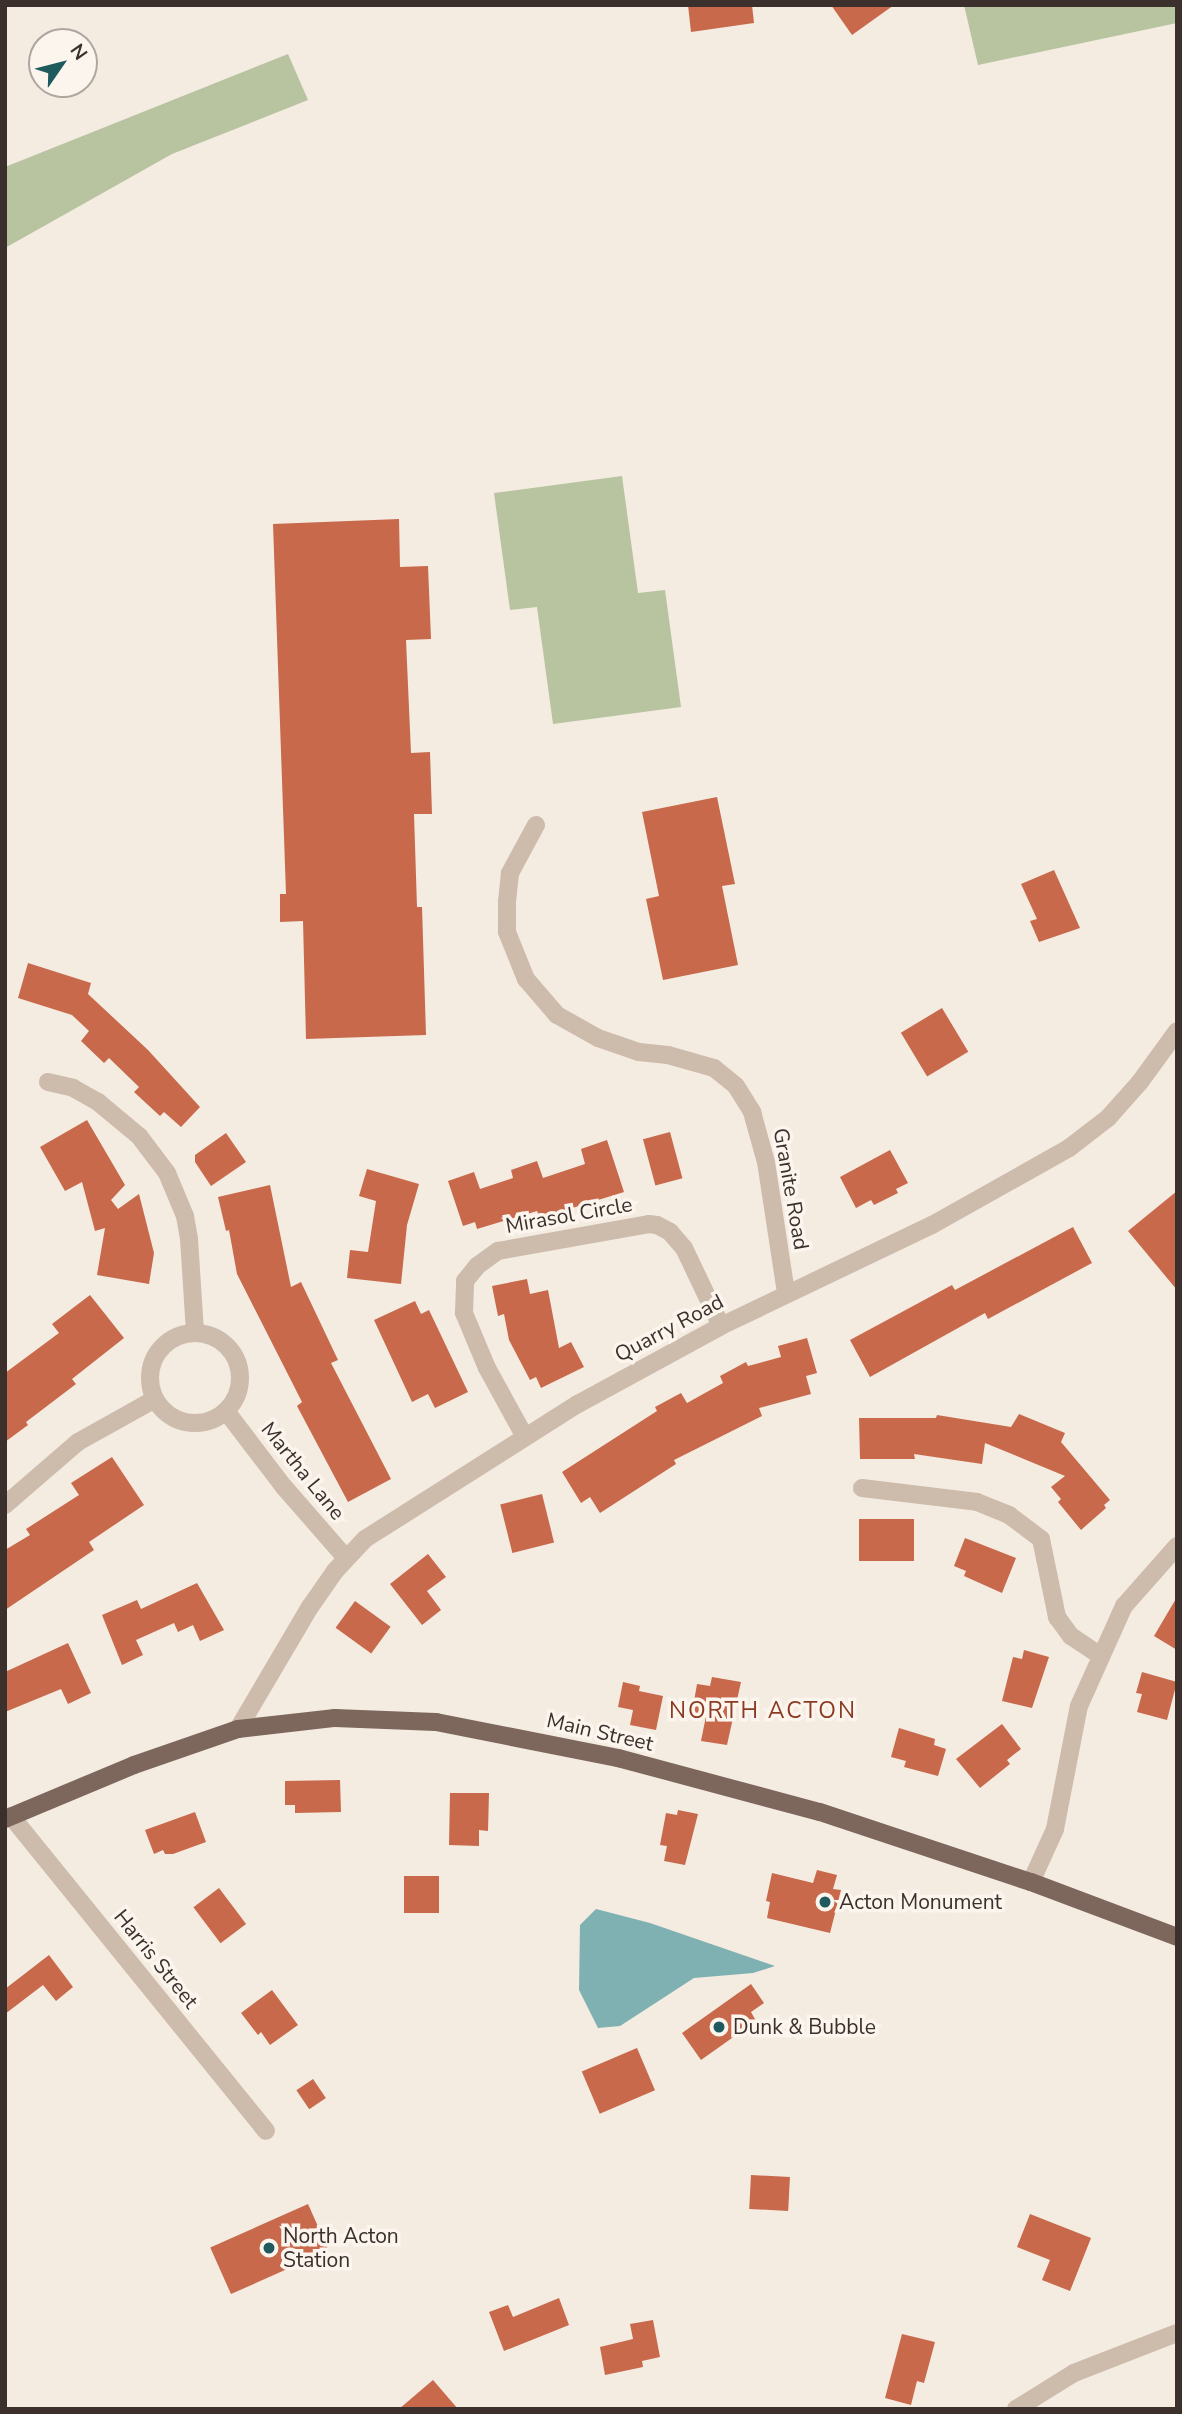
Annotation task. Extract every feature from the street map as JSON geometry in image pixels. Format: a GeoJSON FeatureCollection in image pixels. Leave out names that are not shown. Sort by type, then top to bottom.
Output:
{"type":"FeatureCollection","features":[{"type":"Feature","properties":{"kind":"main road","name":"Main Street"},"geometry":{"type":"LineString","coordinates":[[8,1817],[134,1765],[238,1729],[335,1718],[400,1719],[474,1728],[618,1758],[820,1812],[1031,1882],[1177,1937]]}},
{"type":"Feature","properties":{"kind":"street","name":"Granite Road"},"geometry":{"type":"LineString","coordinates":[[536,825],[510,873],[507,902],[507,932],[526,979],[557,1015],[598,1038],[639,1052],[668,1055],[714,1069],[736,1086],[752,1112],[765,1162],[786,1293]]}},
{"type":"Feature","properties":{"kind":"street","name":"Quarry Road"},"geometry":{"type":"LineString","coordinates":[[238,1729],[310,1607],[346,1558],[365,1539],[578,1404],[786,1293],[932,1225],[1069,1148],[1116,1109],[1140,1082],[1177,1031]]}},
{"type":"Feature","properties":{"kind":"street"},"geometry":{"type":"LineString","coordinates":[[48,1083],[73,1088],[98,1102],[139,1136],[167,1173],[185,1216],[190,1239],[195,1333]]}},
{"type":"Feature","properties":{"kind":"street","name":"Mirasol Circle"},"geometry":{"type":"LineString","coordinates":[[525,1437],[487,1368],[464,1313],[465,1281],[477,1266],[498,1251],[657,1225],[670,1232],[684,1248],[721,1326]]}},
{"type":"Feature","properties":{"kind":"street"},"geometry":{"type":"LineString","coordinates":[[195,1333],[220,1341],[237,1362],[239,1388],[226,1411],[202,1423],[183,1422],[167,1413],[155,1399],[150,1374],[154,1358],[171,1340],[195,1333]]}},
{"type":"Feature","properties":{"kind":"street"},"geometry":{"type":"LineString","coordinates":[[5,1505],[78,1442],[155,1399]]}},
{"type":"Feature","properties":{"kind":"street","name":"Martha Lane"},"geometry":{"type":"LineString","coordinates":[[226,1411],[284,1487],[346,1558]]}},
{"type":"Feature","properties":{"kind":"street"},"geometry":{"type":"LineString","coordinates":[[862,1488],[977,1502],[1009,1515],[1041,1539],[1057,1617],[1071,1636],[1101,1656]]}},
{"type":"Feature","properties":{"kind":"street"},"geometry":{"type":"LineString","coordinates":[[1031,1882],[1055,1829],[1079,1706],[1124,1606],[1177,1546]]}},
{"type":"Feature","properties":{"kind":"street","name":"Harris Street"},"geometry":{"type":"LineString","coordinates":[[8,1817],[266,2131]]}},
{"type":"Feature","properties":{"kind":"street"},"geometry":{"type":"LineString","coordinates":[[1016,2409],[1074,2373],[1177,2333]]}},
{"type":"Feature","properties":{"kind":"green space"},"geometry":{"type":"Polygon","coordinates":[[[964,5],[1177,5],[1177,23],[978,65],[964,5]]]}},
{"type":"Feature","properties":{"kind":"green space"},"geometry":{"type":"Polygon","coordinates":[[[288,54],[308,100],[172,154],[5,248],[5,167],[288,54]]]}},
{"type":"Feature","properties":{"kind":"green space"},"geometry":{"type":"Polygon","coordinates":[[[622,476],[638,593],[665,590],[681,707],[553,724],[537,607],[510,610],[494,493],[622,476]]]}},
{"type":"Feature","properties":{"kind":"water"},"geometry":{"type":"Polygon","coordinates":[[[596,1909],[650,1923],[775,1966],[753,1973],[694,1978],[620,2026],[598,2028],[579,1990],[580,1925],[596,1909]]]}},
{"type":"Feature","properties":{"kind":"building"},"geometry":{"type":"Polygon","coordinates":[[[688,5],[752,5],[754,23],[691,32],[688,5]]]}},
{"type":"Feature","properties":{"kind":"building"},"geometry":{"type":"Polygon","coordinates":[[[831,5],[894,5],[852,35],[831,5]]]}},
{"type":"Feature","properties":{"kind":"building"},"geometry":{"type":"Polygon","coordinates":[[[399,519],[400,567],[428,566],[431,639],[406,640],[411,753],[430,752],[432,814],[414,814],[417,907],[422,907],[426,1035],[306,1039],[303,921],[280,922],[280,894],[286,894],[273,524],[399,519]]]}},
{"type":"Feature","properties":{"kind":"building"},"geometry":{"type":"Polygon","coordinates":[[[717,797],[735,884],[722,886],[738,965],[663,980],[646,899],[659,896],[642,812],[717,797]]]}},
{"type":"Feature","properties":{"kind":"building"},"geometry":{"type":"Polygon","coordinates":[[[1054,870],[1080,928],[1039,942],[1030,921],[1037,919],[1021,884],[1054,870]]]}},
{"type":"Feature","properties":{"kind":"building"},"geometry":{"type":"Polygon","coordinates":[[[28,963],[91,983],[88,994],[148,1050],[200,1107],[181,1127],[164,1112],[160,1116],[134,1092],[139,1087],[109,1058],[104,1063],[81,1041],[89,1031],[72,1015],[18,998],[28,963]]]}},
{"type":"Feature","properties":{"kind":"building"},"geometry":{"type":"Polygon","coordinates":[[[942,1008],[968,1052],[927,1076],[901,1033],[942,1008]]]}},
{"type":"Feature","properties":{"kind":"building"},"geometry":{"type":"Polygon","coordinates":[[[87,1120],[125,1185],[111,1200],[118,1209],[139,1194],[154,1253],[149,1284],[97,1275],[105,1228],[95,1231],[82,1182],[65,1191],[40,1147],[87,1120]]]}},
{"type":"Feature","properties":{"kind":"building"},"geometry":{"type":"Polygon","coordinates":[[[670,1132],[682,1178],[655,1186],[643,1139],[670,1132]]]}},
{"type":"Feature","properties":{"kind":"building"},"geometry":{"type":"Polygon","coordinates":[[[226,1133],[246,1162],[211,1186],[195,1162],[195,1155],[226,1133]]]}},
{"type":"Feature","properties":{"kind":"building"},"geometry":{"type":"Polygon","coordinates":[[[607,1140],[624,1192],[540,1218],[537,1211],[477,1229],[475,1222],[463,1226],[448,1181],[474,1172],[480,1189],[513,1178],[511,1170],[537,1161],[543,1178],[585,1164],[581,1149],[607,1140]]]}},
{"type":"Feature","properties":{"kind":"building"},"geometry":{"type":"Polygon","coordinates":[[[890,1150],[908,1183],[896,1189],[898,1193],[874,1205],[871,1200],[856,1208],[840,1177],[890,1150]]]}},
{"type":"Feature","properties":{"kind":"building"},"geometry":{"type":"Polygon","coordinates":[[[367,1169],[419,1184],[407,1225],[401,1284],[347,1278],[350,1250],[368,1252],[376,1201],[359,1196],[367,1169]]]}},
{"type":"Feature","properties":{"kind":"building"},"geometry":{"type":"Polygon","coordinates":[[[270,1185],[291,1287],[301,1282],[338,1360],[331,1363],[391,1479],[348,1502],[297,1406],[302,1402],[237,1274],[229,1230],[226,1231],[218,1197],[270,1185]]]}},
{"type":"Feature","properties":{"kind":"building"},"geometry":{"type":"Polygon","coordinates":[[[1177,1191],[1177,1290],[1128,1231],[1177,1191]]]}},
{"type":"Feature","properties":{"kind":"building"},"geometry":{"type":"Polygon","coordinates":[[[1073,1227],[1092,1263],[988,1319],[985,1313],[870,1377],[850,1340],[952,1285],[955,1290],[1073,1227]]]}},
{"type":"Feature","properties":{"kind":"building"},"geometry":{"type":"Polygon","coordinates":[[[527,1279],[530,1294],[548,1290],[559,1348],[571,1342],[584,1367],[541,1388],[536,1377],[530,1380],[509,1340],[504,1314],[498,1316],[492,1286],[527,1279]]]}},
{"type":"Feature","properties":{"kind":"building"},"geometry":{"type":"Polygon","coordinates":[[[90,1295],[124,1338],[72,1379],[76,1384],[26,1422],[28,1425],[5,1442],[5,1373],[59,1333],[52,1324],[90,1295]]]}},
{"type":"Feature","properties":{"kind":"building"},"geometry":{"type":"Polygon","coordinates":[[[415,1301],[421,1314],[429,1310],[468,1392],[435,1408],[428,1394],[412,1402],[374,1320],[415,1301]]]}},
{"type":"Feature","properties":{"kind":"building"},"geometry":{"type":"Polygon","coordinates":[[[807,1338],[817,1373],[806,1376],[811,1394],[759,1408],[762,1416],[674,1460],[676,1464],[600,1513],[590,1497],[581,1503],[562,1472],[657,1411],[655,1407],[681,1393],[687,1403],[723,1383],[720,1376],[746,1362],[748,1366],[781,1357],[778,1346],[807,1338]]]}},
{"type":"Feature","properties":{"kind":"building"},"geometry":{"type":"Polygon","coordinates":[[[1019,1414],[1065,1433],[1061,1442],[1110,1500],[1104,1505],[1106,1508],[1081,1530],[1058,1502],[1061,1499],[1051,1487],[1065,1476],[985,1443],[982,1464],[914,1454],[915,1459],[860,1459],[859,1418],[936,1418],[937,1415],[1011,1427],[1019,1414]]]}},
{"type":"Feature","properties":{"kind":"building"},"geometry":{"type":"Polygon","coordinates":[[[112,1457],[144,1505],[89,1542],[94,1550],[5,1610],[5,1550],[30,1535],[26,1529],[79,1495],[71,1483],[112,1457]]]}},
{"type":"Feature","properties":{"kind":"building"},"geometry":{"type":"Polygon","coordinates":[[[542,1494],[554,1543],[512,1553],[500,1504],[542,1494]]]}},
{"type":"Feature","properties":{"kind":"building"},"geometry":{"type":"Polygon","coordinates":[[[859,1519],[914,1519],[914,1561],[859,1561],[859,1519]]]}},
{"type":"Feature","properties":{"kind":"building"},"geometry":{"type":"Polygon","coordinates":[[[965,1538],[1016,1558],[1002,1593],[964,1576],[966,1571],[954,1566],[965,1538]]]}},
{"type":"Feature","properties":{"kind":"building"},"geometry":{"type":"Polygon","coordinates":[[[428,1554],[446,1577],[427,1591],[441,1610],[422,1625],[390,1584],[428,1554]]]}},
{"type":"Feature","properties":{"kind":"building"},"geometry":{"type":"Polygon","coordinates":[[[197,1583],[224,1630],[200,1641],[193,1625],[178,1632],[174,1623],[136,1640],[143,1655],[122,1665],[102,1615],[137,1600],[141,1609],[197,1583]]]}},
{"type":"Feature","properties":{"kind":"building"},"geometry":{"type":"Polygon","coordinates":[[[1177,1597],[1177,1650],[1154,1636],[1177,1597]]]}},
{"type":"Feature","properties":{"kind":"building"},"geometry":{"type":"Polygon","coordinates":[[[355,1601],[391,1627],[371,1654],[336,1628],[355,1601]]]}},
{"type":"Feature","properties":{"kind":"building"},"geometry":{"type":"Polygon","coordinates":[[[68,1643],[91,1693],[68,1704],[61,1689],[5,1712],[5,1672],[68,1643]]]}},
{"type":"Feature","properties":{"kind":"building"},"geometry":{"type":"Polygon","coordinates":[[[1024,1650],[1049,1657],[1032,1708],[1002,1701],[1013,1657],[1022,1659],[1024,1650]]]}},
{"type":"Feature","properties":{"kind":"building"},"geometry":{"type":"Polygon","coordinates":[[[1142,1672],[1177,1682],[1167,1720],[1137,1712],[1142,1694],[1136,1693],[1142,1672]]]}},
{"type":"Feature","properties":{"kind":"building"},"geometry":{"type":"Polygon","coordinates":[[[712,1677],[741,1682],[727,1745],[701,1741],[706,1716],[692,1713],[697,1684],[710,1686],[712,1677]]]}},
{"type":"Feature","properties":{"kind":"building"},"geometry":{"type":"Polygon","coordinates":[[[623,1682],[640,1686],[639,1691],[663,1696],[656,1730],[630,1725],[633,1710],[618,1707],[623,1682]]]}},
{"type":"Feature","properties":{"kind":"building"},"geometry":{"type":"Polygon","coordinates":[[[1002,1724],[1021,1749],[1007,1760],[1010,1764],[980,1788],[956,1759],[1002,1724]]]}},
{"type":"Feature","properties":{"kind":"building"},"geometry":{"type":"Polygon","coordinates":[[[899,1728],[935,1739],[934,1745],[946,1749],[938,1776],[904,1767],[906,1761],[891,1757],[899,1728]]]}},
{"type":"Feature","properties":{"kind":"building"},"geometry":{"type":"Polygon","coordinates":[[[340,1780],[341,1812],[295,1813],[295,1805],[285,1805],[285,1781],[340,1780]]]}},
{"type":"Feature","properties":{"kind":"building"},"geometry":{"type":"Polygon","coordinates":[[[450,1793],[489,1793],[488,1831],[479,1830],[479,1846],[449,1845],[450,1793]]]}},
{"type":"Feature","properties":{"kind":"building"},"geometry":{"type":"Polygon","coordinates":[[[678,1810],[698,1814],[685,1865],[664,1861],[667,1846],[660,1845],[666,1813],[677,1815],[678,1810]]]}},
{"type":"Feature","properties":{"kind":"building"},"geometry":{"type":"Polygon","coordinates":[[[195,1812],[206,1842],[173,1854],[165,1854],[163,1850],[154,1854],[145,1830],[195,1812]]]}},
{"type":"Feature","properties":{"kind":"building","name":"Acton Monument"},"geometry":{"type":"Polygon","coordinates":[[[817,1870],[837,1875],[833,1889],[841,1890],[830,1933],[767,1918],[770,1902],[766,1901],[772,1873],[813,1883],[817,1870]]]}},
{"type":"Feature","properties":{"kind":"building"},"geometry":{"type":"Polygon","coordinates":[[[404,1876],[439,1876],[439,1913],[404,1913],[404,1876]]]}},
{"type":"Feature","properties":{"kind":"building"},"geometry":{"type":"Polygon","coordinates":[[[219,1888],[246,1924],[221,1943],[193,1907],[219,1888]]]}},
{"type":"Feature","properties":{"kind":"building"},"geometry":{"type":"Polygon","coordinates":[[[49,1955],[73,1987],[56,2001],[43,1985],[5,2014],[5,1989],[49,1955]]]}},
{"type":"Feature","properties":{"kind":"building","name":"Dunk & Bubble"},"geometry":{"type":"Polygon","coordinates":[[[751,1984],[764,2003],[751,2012],[756,2021],[701,2060],[682,2033],[751,1984]]]}},
{"type":"Feature","properties":{"kind":"building"},"geometry":{"type":"Polygon","coordinates":[[[272,1990],[298,2025],[270,2045],[261,2032],[258,2035],[241,2013],[272,1990]]]}},
{"type":"Feature","properties":{"kind":"building"},"geometry":{"type":"Polygon","coordinates":[[[637,2048],[655,2090],[600,2114],[582,2071],[637,2048]]]}},
{"type":"Feature","properties":{"kind":"building"},"geometry":{"type":"Polygon","coordinates":[[[313,2079],[326,2098],[309,2109],[296,2090],[313,2079]]]}},
{"type":"Feature","properties":{"kind":"building"},"geometry":{"type":"Polygon","coordinates":[[[751,2175],[790,2177],[788,2211],[749,2209],[751,2175]]]}},
{"type":"Feature","properties":{"kind":"building","name":"North Acton Station"},"geometry":{"type":"Polygon","coordinates":[[[308,2204],[329,2251],[231,2294],[210,2248],[308,2204]]]}},
{"type":"Feature","properties":{"kind":"building"},"geometry":{"type":"Polygon","coordinates":[[[1030,2214],[1091,2238],[1070,2291],[1042,2280],[1050,2260],[1017,2247],[1030,2214]]]}},
{"type":"Feature","properties":{"kind":"building"},"geometry":{"type":"Polygon","coordinates":[[[559,2298],[569,2325],[504,2351],[489,2312],[508,2305],[513,2317],[559,2298]]]}},
{"type":"Feature","properties":{"kind":"building"},"geometry":{"type":"Polygon","coordinates":[[[653,2320],[660,2357],[642,2361],[643,2367],[605,2375],[600,2347],[633,2339],[630,2324],[653,2320]]]}},
{"type":"Feature","properties":{"kind":"building"},"geometry":{"type":"Polygon","coordinates":[[[902,2334],[935,2342],[924,2383],[917,2381],[911,2405],[885,2398],[902,2334]]]}},
{"type":"Feature","properties":{"kind":"building"},"geometry":{"type":"Polygon","coordinates":[[[433,2380],[458,2409],[399,2409],[433,2380]]]}},
{"type":"Feature","properties":{"kind":"place","name":"Acton Monument"},"geometry":{"type":"Point","coordinates":[825,1902]}},
{"type":"Feature","properties":{"kind":"place","name":"Dunk & Bubble"},"geometry":{"type":"Point","coordinates":[719,2027]}},
{"type":"Feature","properties":{"kind":"place","name":"North Acton Station"},"geometry":{"type":"Point","coordinates":[269,2248]}},
{"type":"Feature","properties":{"kind":"district","name":"NORTH ACTON"},"geometry":{"type":"Point","coordinates":[763,1711]}}]}
